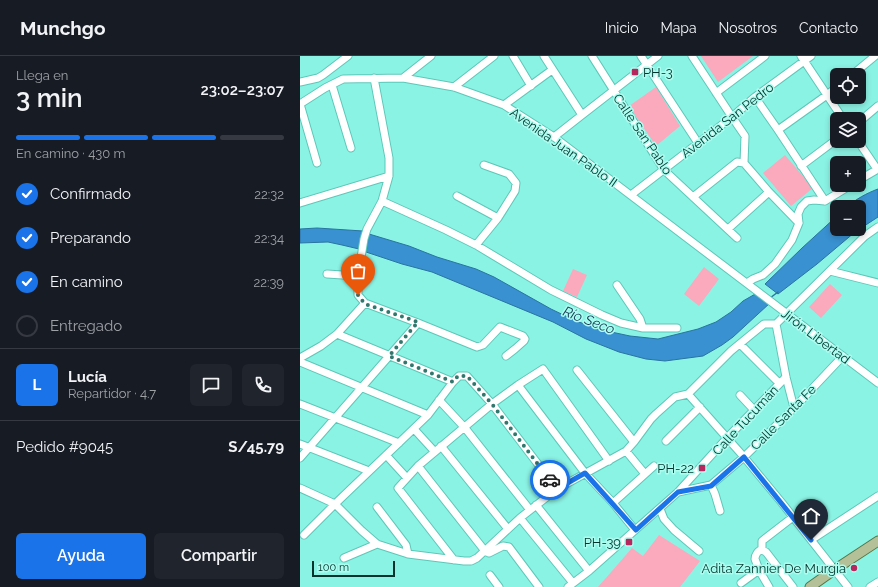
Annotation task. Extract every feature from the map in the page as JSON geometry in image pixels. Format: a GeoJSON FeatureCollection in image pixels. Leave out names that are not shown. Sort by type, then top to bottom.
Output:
{"type":"FeatureCollection","features":[{"type":"Feature","properties":{"kind":"main road"},"geometry":{"type":"LineString","coordinates":[[810,587],[878,542]]}},
{"type":"Feature","properties":{"kind":"street"},"geometry":{"type":"LineString","coordinates":[[300,82],[318,78],[348,56]]}},
{"type":"Feature","properties":{"kind":"street"},"geometry":{"type":"LineString","coordinates":[[403,78],[431,56]]}},
{"type":"Feature","properties":{"kind":"street"},"geometry":{"type":"LineString","coordinates":[[454,87],[494,56]]}},
{"type":"Feature","properties":{"kind":"street"},"geometry":{"type":"LineString","coordinates":[[513,56],[531,86]]}},
{"type":"Feature","properties":{"kind":"street"},"geometry":{"type":"LineString","coordinates":[[544,56],[582,115]]}},
{"type":"Feature","properties":{"kind":"street","name":"Calle San Pablo"},"geometry":{"type":"LineString","coordinates":[[592,56],[664,170],[737,238]]}},
{"type":"Feature","properties":{"kind":"street"},"geometry":{"type":"LineString","coordinates":[[641,56],[698,143]]}},
{"type":"Feature","properties":{"kind":"street"},"geometry":{"type":"LineString","coordinates":[[554,137],[658,56]]}},
{"type":"Feature","properties":{"kind":"street"},"geometry":{"type":"LineString","coordinates":[[692,56],[746,136],[744,163]]}},
{"type":"Feature","properties":{"kind":"street"},"geometry":{"type":"LineString","coordinates":[[716,93],[764,56]]}},
{"type":"Feature","properties":{"kind":"street","name":"Avenida San Pedro"},"geometry":{"type":"LineString","coordinates":[[631,195],[732,117],[754,97],[803,59],[811,56]]}},
{"type":"Feature","properties":{"kind":"street"},"geometry":{"type":"LineString","coordinates":[[860,68],[875,56]]}},
{"type":"Feature","properties":{"kind":"street"},"geometry":{"type":"LineString","coordinates":[[803,59],[838,112]]}},
{"type":"Feature","properties":{"kind":"street"},"geometry":{"type":"LineString","coordinates":[[504,105],[552,70]]}},
{"type":"Feature","properties":{"kind":"street"},"geometry":{"type":"LineString","coordinates":[[374,78],[389,158],[389,176],[382,201],[367,229],[364,239],[358,276],[358,295],[365,304],[418,322],[477,347],[483,345],[500,327],[523,336],[525,339],[524,341],[506,356]]}},
{"type":"Feature","properties":{"kind":"street","name":"Avenida Juan Pablo II"},"geometry":{"type":"LineString","coordinates":[[332,85],[343,79],[403,78],[454,87],[504,105],[554,137],[754,289]]}},
{"type":"Feature","properties":{"kind":"street"},"geometry":{"type":"LineString","coordinates":[[318,163],[300,104],[332,85],[351,148]]}},
{"type":"Feature","properties":{"kind":"street"},"geometry":{"type":"LineString","coordinates":[[778,130],[830,93]]}},
{"type":"Feature","properties":{"kind":"street"},"geometry":{"type":"LineString","coordinates":[[754,97],[778,130],[825,201]]}},
{"type":"Feature","properties":{"kind":"street"},"geometry":{"type":"LineString","coordinates":[[866,116],[878,106]]}},
{"type":"Feature","properties":{"kind":"street"},"geometry":{"type":"LineString","coordinates":[[801,166],[830,144]]}},
{"type":"Feature","properties":{"kind":"street"},"geometry":{"type":"LineString","coordinates":[[863,148],[877,169],[866,176]]}},
{"type":"Feature","properties":{"kind":"street"},"geometry":{"type":"LineString","coordinates":[[693,197],[737,162],[744,163],[799,223]]}},
{"type":"Feature","properties":{"kind":"street"},"geometry":{"type":"LineString","coordinates":[[476,245],[498,218],[515,191],[516,183],[509,174],[484,165]]}},
{"type":"Feature","properties":{"kind":"street"},"geometry":{"type":"LineString","coordinates":[[300,203],[389,176]]}},
{"type":"Feature","properties":{"kind":"street"},"geometry":{"type":"LineString","coordinates":[[728,229],[769,192]]}},
{"type":"Feature","properties":{"kind":"street"},"geometry":{"type":"LineString","coordinates":[[747,283],[753,278],[763,275],[775,264],[792,240],[799,223],[798,214],[801,207],[807,201],[825,201],[840,192]]}},
{"type":"Feature","properties":{"kind":"street"},"geometry":{"type":"LineString","coordinates":[[457,196],[498,218]]}},
{"type":"Feature","properties":{"kind":"street"},"geometry":{"type":"LineString","coordinates":[[382,201],[476,245],[530,276],[551,290],[602,315],[642,328],[677,328]]}},
{"type":"Feature","properties":{"kind":"street"},"geometry":{"type":"LineString","coordinates":[[300,488],[335,504],[377,544],[408,554],[471,561],[477,558],[520,518],[557,489],[626,451],[651,419],[675,397],[688,394],[731,351],[764,324],[776,324],[865,236],[878,227]]}},
{"type":"Feature","properties":{"kind":"street"},"geometry":{"type":"LineString","coordinates":[[830,271],[878,283]]}},
{"type":"Feature","properties":{"kind":"street"},"geometry":{"type":"LineString","coordinates":[[327,274],[358,276]]}},
{"type":"Feature","properties":{"kind":"street"},"geometry":{"type":"LineString","coordinates":[[617,285],[640,319],[642,328]]}},
{"type":"Feature","properties":{"kind":"street","name":"Jirón Libertad"},"geometry":{"type":"LineString","coordinates":[[754,289],[878,384]]}},
{"type":"Feature","properties":{"kind":"street"},"geometry":{"type":"LineString","coordinates":[[300,358],[321,346],[337,334],[365,304]]}},
{"type":"Feature","properties":{"kind":"street"},"geometry":{"type":"LineString","coordinates":[[300,458],[418,322]]}},
{"type":"Feature","properties":{"kind":"street"},"geometry":{"type":"LineString","coordinates":[[776,324],[794,408]]}},
{"type":"Feature","properties":{"kind":"street"},"geometry":{"type":"LineString","coordinates":[[337,334],[453,382]]}},
{"type":"Feature","properties":{"kind":"street"},"geometry":{"type":"LineString","coordinates":[[740,344],[779,383]]}},
{"type":"Feature","properties":{"kind":"street","name":"Calle Santa Fe"},"geometry":{"type":"LineString","coordinates":[[711,486],[744,457],[794,408],[843,356]]}},
{"type":"Feature","properties":{"kind":"street"},"geometry":{"type":"LineString","coordinates":[[300,362],[428,415]]}},
{"type":"Feature","properties":{"kind":"street"},"geometry":{"type":"LineString","coordinates":[[454,560],[398,488],[418,466],[441,446],[465,428],[492,404],[518,385],[543,370],[609,461]]}},
{"type":"Feature","properties":{"kind":"street"},"geometry":{"type":"LineString","coordinates":[[576,370],[634,442]]}},
{"type":"Feature","properties":{"kind":"street"},"geometry":{"type":"LineString","coordinates":[[304,535],[428,415],[458,376],[467,376],[492,404],[557,489]]}},
{"type":"Feature","properties":{"kind":"street","name":"Calle Tucumán"},"geometry":{"type":"LineString","coordinates":[[570,585],[589,571],[678,492],[786,376]]}},
{"type":"Feature","properties":{"kind":"street"},"geometry":{"type":"LineString","coordinates":[[518,385],[585,473],[636,530]]}},
{"type":"Feature","properties":{"kind":"street"},"geometry":{"type":"LineString","coordinates":[[688,394],[744,457],[848,587]]}},
{"type":"Feature","properties":{"kind":"street"},"geometry":{"type":"LineString","coordinates":[[740,395],[754,410]]}},
{"type":"Feature","properties":{"kind":"street"},"geometry":{"type":"LineString","coordinates":[[439,400],[589,571]]}},
{"type":"Feature","properties":{"kind":"street"},"geometry":{"type":"LineString","coordinates":[[300,404],[399,443]]}},
{"type":"Feature","properties":{"kind":"street"},"geometry":{"type":"LineString","coordinates":[[666,441],[700,407]]}},
{"type":"Feature","properties":{"kind":"street"},"geometry":{"type":"LineString","coordinates":[[414,429],[435,452]]}},
{"type":"Feature","properties":{"kind":"street"},"geometry":{"type":"LineString","coordinates":[[300,444],[369,471]]}},
{"type":"Feature","properties":{"kind":"street"},"geometry":{"type":"LineString","coordinates":[[441,446],[508,529]]}},
{"type":"Feature","properties":{"kind":"street"},"geometry":{"type":"LineString","coordinates":[[626,451],[645,474]]}},
{"type":"Feature","properties":{"kind":"street"},"geometry":{"type":"LineString","coordinates":[[386,455],[407,478]]}},
{"type":"Feature","properties":{"kind":"street"},"geometry":{"type":"LineString","coordinates":[[418,466],[485,551],[489,553],[503,546],[508,547],[539,587]]}},
{"type":"Feature","properties":{"kind":"street"},"geometry":{"type":"LineString","coordinates":[[613,504],[654,466]]}},
{"type":"Feature","properties":{"kind":"street"},"geometry":{"type":"LineString","coordinates":[[678,492],[711,486],[720,511]]}},
{"type":"Feature","properties":{"kind":"street"},"geometry":{"type":"LineString","coordinates":[[811,540],[878,496]]}},
{"type":"Feature","properties":{"kind":"street"},"geometry":{"type":"LineString","coordinates":[[377,507],[406,546],[408,554]]}},
{"type":"Feature","properties":{"kind":"street"},"geometry":{"type":"LineString","coordinates":[[660,509],[664,519],[674,530],[699,551]]}},
{"type":"Feature","properties":{"kind":"street"},"geometry":{"type":"LineString","coordinates":[[762,550],[762,542],[793,517]]}},
{"type":"Feature","properties":{"kind":"street"},"geometry":{"type":"LineString","coordinates":[[520,518],[570,585]]}},
{"type":"Feature","properties":{"kind":"street"},"geometry":{"type":"LineString","coordinates":[[344,558],[377,544]]}},
{"type":"Feature","properties":{"kind":"street"},"geometry":{"type":"LineString","coordinates":[[762,550],[760,550],[755,557],[759,570],[769,587]]}},
{"type":"Feature","properties":{"kind":"street"},"geometry":{"type":"LineString","coordinates":[[762,550],[766,552],[794,587]]}},
{"type":"Feature","properties":{"kind":"street"},"geometry":{"type":"LineString","coordinates":[[741,583],[759,570]]}},
{"type":"Feature","properties":{"kind":"street"},"geometry":{"type":"LineString","coordinates":[[490,575],[499,587]]}},
{"type":"Feature","properties":{"kind":"street"},"geometry":{"type":"LineString","coordinates":[[870,587],[878,582]]}},
{"type":"Feature","properties":{"kind":"shaded area"},"geometry":{"type":"Polygon","coordinates":[[[701,56],[753,56],[718,82],[701,56]]]}},
{"type":"Feature","properties":{"kind":"shaded area"},"geometry":{"type":"Polygon","coordinates":[[[656,87],[680,126],[656,146],[629,106],[656,87]]]}},
{"type":"Feature","properties":{"kind":"shaded area"},"geometry":{"type":"Polygon","coordinates":[[[785,155],[813,188],[791,206],[763,173],[785,155]]]}},
{"type":"Feature","properties":{"kind":"shaded area"},"geometry":{"type":"Polygon","coordinates":[[[704,267],[719,279],[699,306],[684,294],[704,267]]]}},
{"type":"Feature","properties":{"kind":"shaded area"},"geometry":{"type":"Polygon","coordinates":[[[573,269],[587,275],[577,297],[563,291],[573,269]]]}},
{"type":"Feature","properties":{"kind":"shaded area"},"geometry":{"type":"Polygon","coordinates":[[[830,284],[842,295],[821,318],[809,307],[830,284]]]}},
{"type":"Feature","properties":{"kind":"shaded area"},"geometry":{"type":"Polygon","coordinates":[[[659,535],[700,561],[680,587],[598,587],[632,548],[643,556],[659,535]]]}},
{"type":"Feature","properties":{"kind":"water"},"geometry":{"type":"Polygon","coordinates":[[[878,189],[878,217],[866,225],[866,200],[856,200],[878,189]]]}},
{"type":"Feature","properties":{"kind":"water"},"geometry":{"type":"Polygon","coordinates":[[[830,222],[830,236],[850,236],[778,294],[765,284],[830,222]]]}},
{"type":"Feature","properties":{"kind":"water"},"geometry":{"type":"Polygon","coordinates":[[[317,228],[363,231],[359,249],[328,242],[300,243],[300,229],[317,228]]]}},
{"type":"Feature","properties":{"kind":"water"},"geometry":{"type":"Polygon","coordinates":[[[369,234],[476,269],[494,277],[551,309],[576,321],[602,330],[630,336],[658,339],[698,329],[716,322],[731,312],[743,301],[757,293],[770,303],[733,337],[703,356],[665,361],[646,359],[619,352],[586,339],[553,322],[432,272],[366,252],[369,234]]]}},
{"type":"Feature","properties":{"kind":"waterway","name":"Río Seco"},"geometry":{"type":"LineString","coordinates":[[770,298],[778,292]]}},
{"type":"Feature","properties":{"kind":"way so far"},"geometry":{"type":"LineString","coordinates":[[358,295],[365,304],[418,322],[389,356],[453,382],[458,376],[467,376],[492,404],[550,480]]}},
{"type":"Feature","properties":{"kind":"place","name":"PH-3"},"geometry":{"type":"Point","coordinates":[635,72]}},
{"type":"Feature","properties":{"kind":"place","name":"PH-22"},"geometry":{"type":"Point","coordinates":[702,468]}},
{"type":"Feature","properties":{"kind":"place","name":"PH-39"},"geometry":{"type":"Point","coordinates":[629,542]}},
{"type":"Feature","properties":{"kind":"place","name":"Adita Zannier De Murgia"},"geometry":{"type":"Point","coordinates":[854,568]}},
{"type":"Feature","properties":{"kind":"route"},"geometry":{"type":"LineString","coordinates":[[550,480],[557,489],[585,473],[636,530],[678,492],[711,486],[744,457],[811,540]]}}]}
